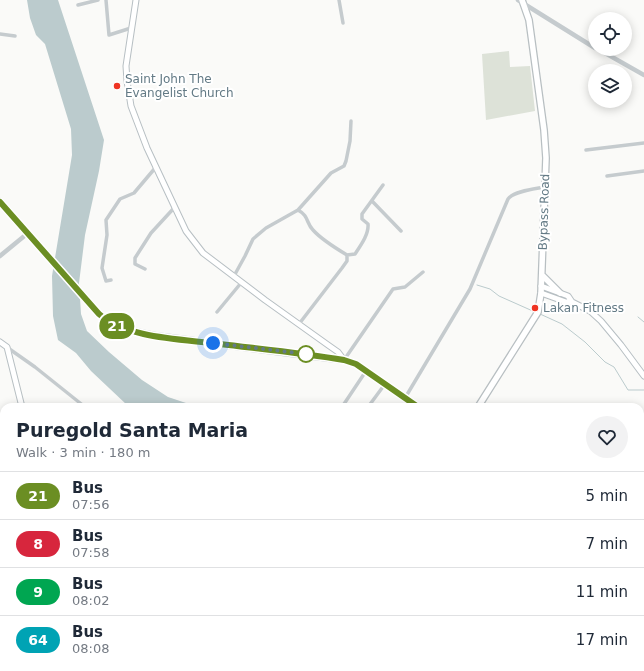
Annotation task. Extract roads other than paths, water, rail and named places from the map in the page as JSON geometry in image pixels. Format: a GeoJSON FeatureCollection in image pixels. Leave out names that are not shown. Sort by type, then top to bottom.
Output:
{"type":"FeatureCollection","features":[{"type":"Feature","properties":{"kind":"main road"},"geometry":{"type":"LineString","coordinates":[[136,0],[126,66],[128,94],[132,112],[174,208],[186,231],[203,253],[241,283],[338,352],[344,360]]}},
{"type":"Feature","properties":{"kind":"main road","name":"Bypass Road"},"geometry":{"type":"LineString","coordinates":[[480,403],[536,314],[541,289],[546,158],[544,130],[529,20],[520,1]]}},
{"type":"Feature","properties":{"kind":"main road"},"geometry":{"type":"LineString","coordinates":[[0,202],[108,322],[136,332],[173,338],[344,360],[356,364],[412,403]]}},
{"type":"Feature","properties":{"kind":"main road"},"geometry":{"type":"LineString","coordinates":[[542,275],[560,293]]}},
{"type":"Feature","properties":{"kind":"main road"},"geometry":{"type":"LineString","coordinates":[[541,289],[568,296],[572,302]]}},
{"type":"Feature","properties":{"kind":"main road"},"geometry":{"type":"LineString","coordinates":[[541,289],[566,302],[572,302],[590,311],[601,321],[621,345],[644,376]]}},
{"type":"Feature","properties":{"kind":"main road"},"geometry":{"type":"LineString","coordinates":[[0,342],[7,347],[21,403]]}},
{"type":"Feature","properties":{"kind":"street"},"geometry":{"type":"LineString","coordinates":[[78,5],[98,0]]}},
{"type":"Feature","properties":{"kind":"street"},"geometry":{"type":"LineString","coordinates":[[106,0],[109,35],[132,28]]}},
{"type":"Feature","properties":{"kind":"street"},"geometry":{"type":"LineString","coordinates":[[339,0],[343,24]]}},
{"type":"Feature","properties":{"kind":"street"},"geometry":{"type":"LineString","coordinates":[[520,1],[588,43]]}},
{"type":"Feature","properties":{"kind":"street"},"geometry":{"type":"LineString","coordinates":[[0,34],[15,36]]}},
{"type":"Feature","properties":{"kind":"street"},"geometry":{"type":"LineString","coordinates":[[610,56],[644,75]]}},
{"type":"Feature","properties":{"kind":"street"},"geometry":{"type":"LineString","coordinates":[[234,276],[253,239],[266,228],[298,210],[331,173],[344,166],[350,141],[351,121]]}},
{"type":"Feature","properties":{"kind":"street"},"geometry":{"type":"LineString","coordinates":[[586,150],[644,143]]}},
{"type":"Feature","properties":{"kind":"street"},"geometry":{"type":"LineString","coordinates":[[111,280],[106,281],[102,268],[107,232],[106,220],[120,200],[134,193],[156,167]]}},
{"type":"Feature","properties":{"kind":"street"},"geometry":{"type":"LineString","coordinates":[[607,176],[644,171]]}},
{"type":"Feature","properties":{"kind":"street"},"geometry":{"type":"LineString","coordinates":[[298,210],[304,213],[313,230],[347,255],[355,254],[368,228],[368,224],[362,216],[383,185]]}},
{"type":"Feature","properties":{"kind":"street"},"geometry":{"type":"LineString","coordinates":[[405,398],[470,289],[508,199],[517,193],[545,187]]}},
{"type":"Feature","properties":{"kind":"street"},"geometry":{"type":"LineString","coordinates":[[372,200],[401,231]]}},
{"type":"Feature","properties":{"kind":"street"},"geometry":{"type":"LineString","coordinates":[[145,269],[136,264],[134,258],[151,234],[174,208]]}},
{"type":"Feature","properties":{"kind":"street"},"geometry":{"type":"LineString","coordinates":[[0,256],[28,233]]}},
{"type":"Feature","properties":{"kind":"street"},"geometry":{"type":"LineString","coordinates":[[299,324],[347,261],[347,255]]}},
{"type":"Feature","properties":{"kind":"street"},"geometry":{"type":"LineString","coordinates":[[344,360],[393,289],[405,288],[423,272]]}},
{"type":"Feature","properties":{"kind":"street"},"geometry":{"type":"LineString","coordinates":[[217,312],[241,283]]}},
{"type":"Feature","properties":{"kind":"street"},"geometry":{"type":"LineString","coordinates":[[7,347],[80,403]]}},
{"type":"Feature","properties":{"kind":"street"},"geometry":{"type":"LineString","coordinates":[[345,403],[366,371]]}},
{"type":"Feature","properties":{"kind":"street"},"geometry":{"type":"LineString","coordinates":[[371,403],[385,384]]}},
{"type":"Feature","properties":{"kind":"waterway"},"geometry":{"type":"LineString","coordinates":[[477,285],[490,289],[499,296],[535,312]]}},
{"type":"Feature","properties":{"kind":"waterway"},"geometry":{"type":"LineString","coordinates":[[540,314],[562,324],[585,342],[605,362],[614,367],[628,390],[644,390]]}},
{"type":"Feature","properties":{"kind":"waterway"},"geometry":{"type":"LineString","coordinates":[[638,317],[644,322]]}},
{"type":"Feature","properties":{"kind":"place","name":"Saint John The Evangelist Church"},"geometry":{"type":"Point","coordinates":[117,86]}},
{"type":"Feature","properties":{"kind":"place","name":"Lakan Fitness"},"geometry":{"type":"Point","coordinates":[535,308]}}]}
